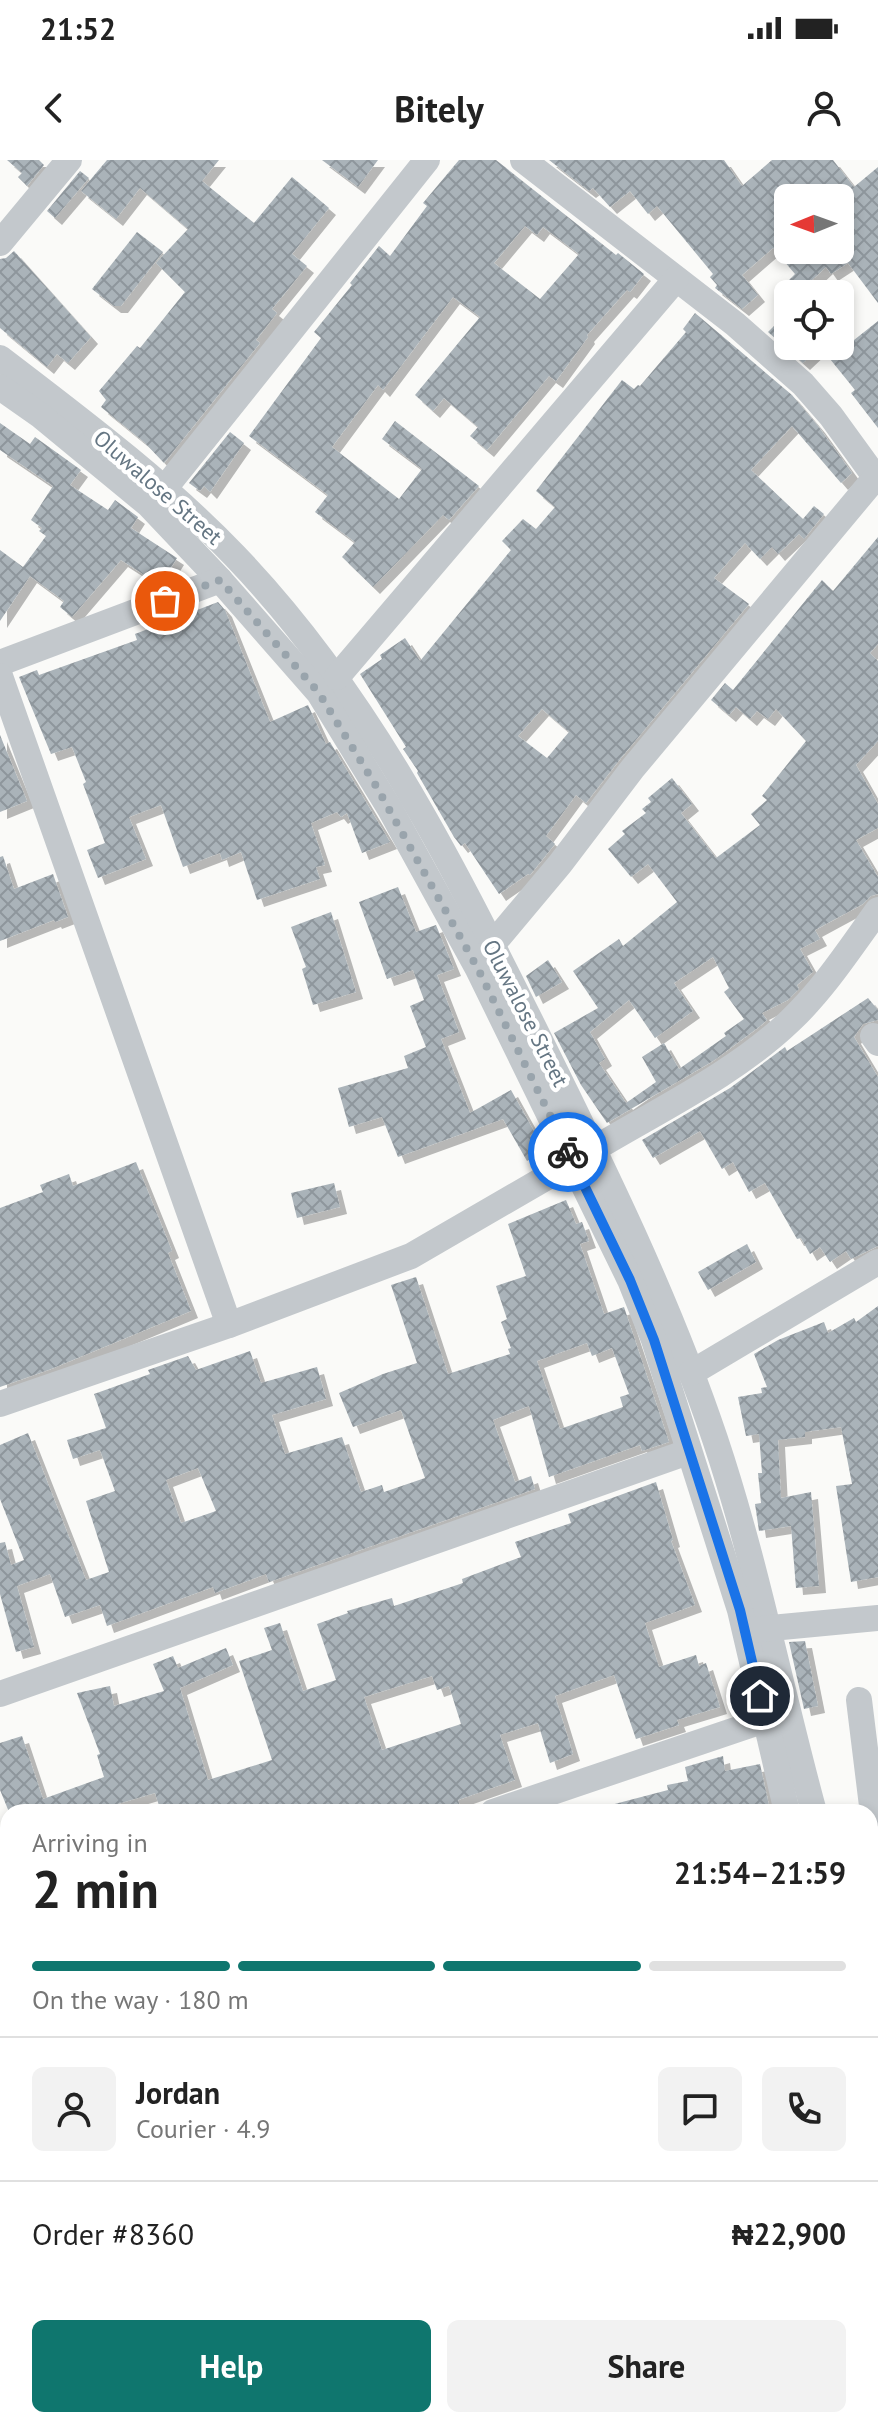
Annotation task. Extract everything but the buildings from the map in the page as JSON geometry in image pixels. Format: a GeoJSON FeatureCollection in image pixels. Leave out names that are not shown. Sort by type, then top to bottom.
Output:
{"type":"FeatureCollection","features":[{"type":"Feature","properties":{"kind":"street"},"geometry":{"type":"LineString","coordinates":[[0,243],[69,160]]}},
{"type":"Feature","properties":{"kind":"street"},"geometry":{"type":"LineString","coordinates":[[165,488],[427,160]]}},
{"type":"Feature","properties":{"kind":"street"},"geometry":{"type":"LineString","coordinates":[[492,945],[560,864],[633,768],[877,479],[831,416],[803,384],[735,324],[523,160]]}},
{"type":"Feature","properties":{"kind":"street"},"geometry":{"type":"LineString","coordinates":[[337,677],[676,279]]}},
{"type":"Feature","properties":{"kind":"street","name":"Oluwalose Street"},"geometry":{"type":"LineString","coordinates":[[0,358],[149,505],[319,693],[390,809],[584,1156],[654,1340],[688,1452],[757,1630],[811,1804]]}},
{"type":"Feature","properties":{"kind":"street","name":"Oluwalose Street"},"geometry":{"type":"LineString","coordinates":[[0,387],[48,408],[165,488],[237,558],[337,677],[414,796],[492,945],[584,1156],[691,1373],[716,1443],[757,1630],[765,1720],[785,1804]]}},
{"type":"Feature","properties":{"kind":"street"},"geometry":{"type":"LineString","coordinates":[[0,663],[220,580]]}},
{"type":"Feature","properties":{"kind":"street"},"geometry":{"type":"LineString","coordinates":[[0,676],[229,1325]]}},
{"type":"Feature","properties":{"kind":"street"},"geometry":{"type":"LineString","coordinates":[[0,1404],[229,1325],[411,1256],[746,1058],[791,1020],[834,970],[878,910]]}},
{"type":"Feature","properties":{"kind":"street"},"geometry":{"type":"LineString","coordinates":[[691,1373],[878,1262]]}},
{"type":"Feature","properties":{"kind":"street"},"geometry":{"type":"LineString","coordinates":[[0,1694],[688,1452]]}},
{"type":"Feature","properties":{"kind":"street"},"geometry":{"type":"LineString","coordinates":[[757,1630],[878,1618]]}},
{"type":"Feature","properties":{"kind":"street"},"geometry":{"type":"LineString","coordinates":[[859,1700],[873,1804]]}},
{"type":"Feature","properties":{"kind":"street"},"geometry":{"type":"LineString","coordinates":[[517,1804],[765,1720]]}},
{"type":"Feature","properties":{"kind":"way so far"},"geometry":{"type":"LineString","coordinates":[[165,601],[220,580],[319,693],[390,809],[478,969],[568,1152]]}},
{"type":"Feature","properties":{"kind":"route"},"geometry":{"type":"LineString","coordinates":[[568,1152],[630,1280],[654,1340],[740,1610],[760,1696]]}}]}
